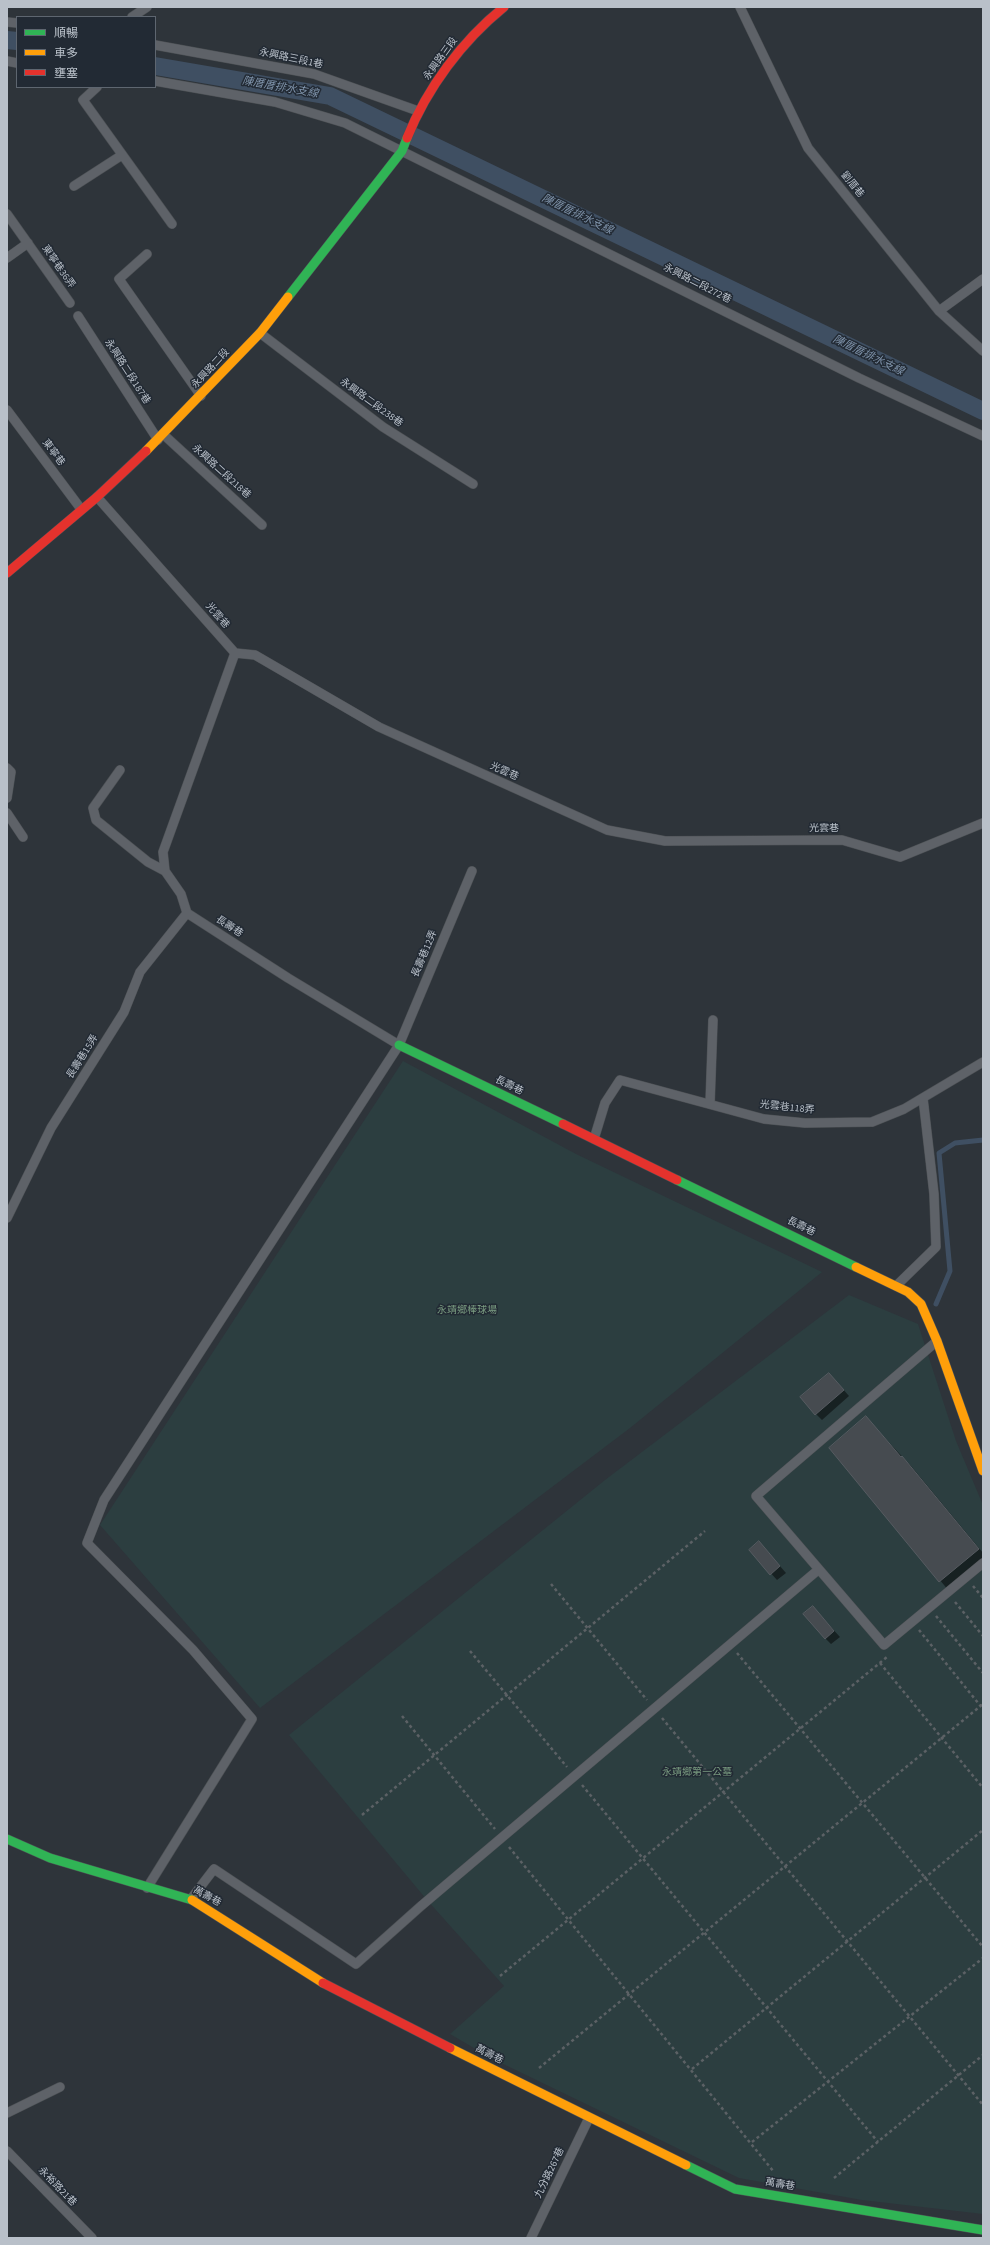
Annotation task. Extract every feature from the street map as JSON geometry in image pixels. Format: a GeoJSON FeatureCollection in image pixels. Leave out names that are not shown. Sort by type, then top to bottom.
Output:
{"type":"FeatureCollection","features":[{"type":"Feature","properties":{"kind":"street","name":"永興路三段"},"geometry":{"type":"LineString","coordinates":[[402,151],[418,112],[459,51],[489,19],[504,7]]}},
{"type":"Feature","properties":{"kind":"street","name":"永興路二段"},"geometry":{"type":"LineString","coordinates":[[7,573],[97,497],[161,438],[260,333],[402,151]]}},
{"type":"Feature","properties":{"kind":"street","name":"長壽巷"},"geometry":{"type":"LineString","coordinates":[[399,1045],[908,1292],[921,1304],[937,1341],[983,1471]]}},
{"type":"Feature","properties":{"kind":"street","name":"萬壽巷"},"geometry":{"type":"LineString","coordinates":[[7,1839],[50,1858],[148,1888],[191,1899],[326,1984],[589,2118],[735,2189],[983,2230]]}},
{"type":"Feature","properties":{"kind":"lane"},"geometry":{"type":"LineString","coordinates":[[134,16],[147,7]]}},
{"type":"Feature","properties":{"kind":"lane","name":"劉厝巷"},"geometry":{"type":"LineString","coordinates":[[740,7],[808,148],[939,310],[983,351]]}},
{"type":"Feature","properties":{"kind":"lane","name":"永興路三段1巷"},"geometry":{"type":"LineString","coordinates":[[156,45],[314,74],[418,112]]}},
{"type":"Feature","properties":{"kind":"lane","name":"永興路二段272巷"},"geometry":{"type":"LineString","coordinates":[[156,81],[275,102],[345,123],[859,378],[983,436]]}},
{"type":"Feature","properties":{"kind":"lane"},"geometry":{"type":"LineString","coordinates":[[96,88],[83,100],[172,224]]}},
{"type":"Feature","properties":{"kind":"lane"},"geometry":{"type":"LineString","coordinates":[[74,186],[122,154]]}},
{"type":"Feature","properties":{"kind":"lane","name":"東寧巷36弄"},"geometry":{"type":"LineString","coordinates":[[7,214],[70,303]]}},
{"type":"Feature","properties":{"kind":"lane","name":"東寧巷36弄"},"geometry":{"type":"LineString","coordinates":[[7,258],[28,243]]}},
{"type":"Feature","properties":{"kind":"lane"},"geometry":{"type":"LineString","coordinates":[[148,254],[119,279],[201,396]]}},
{"type":"Feature","properties":{"kind":"lane"},"geometry":{"type":"LineString","coordinates":[[939,310],[983,278]]}},
{"type":"Feature","properties":{"kind":"lane","name":"永興路二段187巷"},"geometry":{"type":"LineString","coordinates":[[78,316],[161,438]]}},
{"type":"Feature","properties":{"kind":"lane","name":"永興路二段238巷"},"geometry":{"type":"LineString","coordinates":[[260,333],[383,427],[474,484]]}},
{"type":"Feature","properties":{"kind":"lane","name":"東寧巷"},"geometry":{"type":"LineString","coordinates":[[7,410],[81,509]]}},
{"type":"Feature","properties":{"kind":"lane","name":"永興路二段218巷"},"geometry":{"type":"LineString","coordinates":[[161,438],[262,525]]}},
{"type":"Feature","properties":{"kind":"lane","name":"光雲巷"},"geometry":{"type":"LineString","coordinates":[[97,497],[235,653],[255,655],[379,728],[607,830],[665,841],[842,840],[900,857],[983,823]]}},
{"type":"Feature","properties":{"kind":"lane"},"geometry":{"type":"LineString","coordinates":[[165,871],[163,852],[235,653]]}},
{"type":"Feature","properties":{"kind":"lane"},"geometry":{"type":"LineString","coordinates":[[7,768],[11,772],[7,798]]}},
{"type":"Feature","properties":{"kind":"lane"},"geometry":{"type":"LineString","coordinates":[[120,770],[93,808],[96,820],[148,862],[165,871],[182,894],[187,913]]}},
{"type":"Feature","properties":{"kind":"lane"},"geometry":{"type":"LineString","coordinates":[[7,813],[23,837]]}},
{"type":"Feature","properties":{"kind":"lane","name":"長壽巷12弄"},"geometry":{"type":"LineString","coordinates":[[148,1888],[252,1719],[193,1650],[86,1543],[104,1500],[399,1045],[472,871]]}},
{"type":"Feature","properties":{"kind":"lane","name":"長壽巷"},"geometry":{"type":"LineString","coordinates":[[187,913],[288,978],[399,1045]]}},
{"type":"Feature","properties":{"kind":"lane","name":"長壽巷15弄"},"geometry":{"type":"LineString","coordinates":[[7,1218],[51,1128],[124,1012],[140,972],[187,913]]}},
{"type":"Feature","properties":{"kind":"lane"},"geometry":{"type":"LineString","coordinates":[[710,1104],[713,1020]]}},
{"type":"Feature","properties":{"kind":"lane","name":"光雲巷118弄"},"geometry":{"type":"LineString","coordinates":[[594,1139],[605,1103],[620,1080],[764,1119],[805,1122],[872,1122],[904,1109],[983,1062]]}},
{"type":"Feature","properties":{"kind":"lane"},"geometry":{"type":"LineString","coordinates":[[896,1286],[936,1247],[934,1194],[923,1098]]}},
{"type":"Feature","properties":{"kind":"lane"},"geometry":{"type":"LineString","coordinates":[[937,1341],[756,1496],[884,1645],[983,1563]]}},
{"type":"Feature","properties":{"kind":"lane"},"geometry":{"type":"LineString","coordinates":[[191,1899],[214,1869],[356,1964],[502,1837],[818,1570]]}},
{"type":"Feature","properties":{"kind":"lane"},"geometry":{"type":"LineString","coordinates":[[7,2113],[60,2087]]}},
{"type":"Feature","properties":{"kind":"lane","name":"九分路267巷"},"geometry":{"type":"LineString","coordinates":[[531,2238],[589,2118]]}},
{"type":"Feature","properties":{"kind":"lane","name":"永裕路21巷"},"geometry":{"type":"LineString","coordinates":[[7,2151],[92,2238]]}},
{"type":"Feature","properties":{"kind":"path"},"geometry":{"type":"LineString","coordinates":[[362,1815],[705,1531]]}},
{"type":"Feature","properties":{"kind":"path"},"geometry":{"type":"LineString","coordinates":[[551,1584],[983,2106]]}},
{"type":"Feature","properties":{"kind":"path"},"geometry":{"type":"LineString","coordinates":[[948,1592],[983,1636]]}},
{"type":"Feature","properties":{"kind":"path"},"geometry":{"type":"LineString","coordinates":[[929,1608],[983,1673]]}},
{"type":"Feature","properties":{"kind":"path"},"geometry":{"type":"LineString","coordinates":[[912,1622],[982,1705],[983,1709]]}},
{"type":"Feature","properties":{"kind":"path"},"geometry":{"type":"LineString","coordinates":[[730,1644],[983,1947]]}},
{"type":"Feature","properties":{"kind":"path"},"geometry":{"type":"LineString","coordinates":[[500,1976],[887,1657],[884,1645]]}},
{"type":"Feature","properties":{"kind":"path"},"geometry":{"type":"LineString","coordinates":[[470,1651],[878,2142]]}},
{"type":"Feature","properties":{"kind":"path"},"geometry":{"type":"LineString","coordinates":[[880,1663],[983,1788]]}},
{"type":"Feature","properties":{"kind":"path"},"geometry":{"type":"LineString","coordinates":[[539,2068],[982,1705]]}},
{"type":"Feature","properties":{"kind":"path"},"geometry":{"type":"LineString","coordinates":[[402,1716],[752,2142],[774,2172]]}},
{"type":"Feature","properties":{"kind":"path"},"geometry":{"type":"LineString","coordinates":[[692,2069],[983,1830]]}},
{"type":"Feature","properties":{"kind":"path"},"geometry":{"type":"LineString","coordinates":[[752,2142],[983,1958]]}},
{"type":"Feature","properties":{"kind":"path"},"geometry":{"type":"LineString","coordinates":[[834,2178],[983,2055]]}},
{"type":"Feature","properties":{"kind":"green space","name":"永靖鄉棒球場"},"geometry":{"type":"Polygon","coordinates":[[[403,1061],[576,1154],[822,1272],[630,1428],[260,1708],[100,1525],[403,1061]]]}},
{"type":"Feature","properties":{"kind":"green space","name":"永靖鄉第一公墓"},"geometry":{"type":"Polygon","coordinates":[[[849,1295],[918,1324],[956,1441],[983,1505],[983,2214],[862,2200],[739,2178],[491,2058],[450,2034],[504,1986],[427,1900],[289,1735],[605,1480],[849,1295]]]}},
{"type":"Feature","properties":{"kind":"building"},"geometry":{"type":"Polygon","coordinates":[[[829,1373],[844,1390],[815,1415],[800,1397],[829,1373]]]}},
{"type":"Feature","properties":{"kind":"building"},"geometry":{"type":"Polygon","coordinates":[[[866,1416],[901,1457],[902,1456],[979,1549],[939,1582],[829,1448],[866,1416]]]}},
{"type":"Feature","properties":{"kind":"building"},"geometry":{"type":"Polygon","coordinates":[[[759,1541],[780,1566],[770,1575],[749,1550],[759,1541]]]}},
{"type":"Feature","properties":{"kind":"building"},"geometry":{"type":"Polygon","coordinates":[[[813,1606],[834,1631],[825,1639],[803,1614],[813,1606]]]}},
{"type":"Feature","properties":{"kind":"waterway","name":"陳厝厝排水支線"},"geometry":{"type":"LineString","coordinates":[[7,40],[16,41]]}},
{"type":"Feature","properties":{"kind":"waterway","name":"陳厝厝排水支線"},"geometry":{"type":"LineString","coordinates":[[156,66],[330,96],[983,411]]}},
{"type":"Feature","properties":{"kind":"waterway"},"geometry":{"type":"LineString","coordinates":[[936,1304],[950,1271],[939,1153],[955,1143],[983,1140]]}},
{"type":"Feature","properties":{"kind":"traffic: fast"},"geometry":{"type":"LineString","coordinates":[[288,297],[402,151],[407,138]]}},
{"type":"Feature","properties":{"kind":"traffic: fast"},"geometry":{"type":"LineString","coordinates":[[399,1045],[563,1124]]}},
{"type":"Feature","properties":{"kind":"traffic: fast"},"geometry":{"type":"LineString","coordinates":[[677,1180],[856,1267]]}},
{"type":"Feature","properties":{"kind":"traffic: fast"},"geometry":{"type":"LineString","coordinates":[[7,1839],[50,1858],[192,1900]]}},
{"type":"Feature","properties":{"kind":"traffic: fast"},"geometry":{"type":"LineString","coordinates":[[686,2165],[735,2189],[983,2230]]}},
{"type":"Feature","properties":{"kind":"traffic: slow"},"geometry":{"type":"LineString","coordinates":[[146,451],[260,333],[288,297]]}},
{"type":"Feature","properties":{"kind":"traffic: slow"},"geometry":{"type":"LineString","coordinates":[[856,1267],[908,1292],[921,1304],[937,1341],[983,1471]]}},
{"type":"Feature","properties":{"kind":"traffic: slow"},"geometry":{"type":"LineString","coordinates":[[192,1900],[323,1983]]}},
{"type":"Feature","properties":{"kind":"traffic: slow"},"geometry":{"type":"LineString","coordinates":[[450,2048],[686,2165]]}},
{"type":"Feature","properties":{"kind":"traffic: jam"},"geometry":{"type":"LineString","coordinates":[[407,138],[415,119],[447,66],[474,35],[504,7]]}},
{"type":"Feature","properties":{"kind":"traffic: jam"},"geometry":{"type":"LineString","coordinates":[[7,573],[97,497],[146,451]]}},
{"type":"Feature","properties":{"kind":"traffic: jam"},"geometry":{"type":"LineString","coordinates":[[563,1124],[677,1180]]}},
{"type":"Feature","properties":{"kind":"traffic: jam"},"geometry":{"type":"LineString","coordinates":[[323,1983],[450,2048]]}}]}
